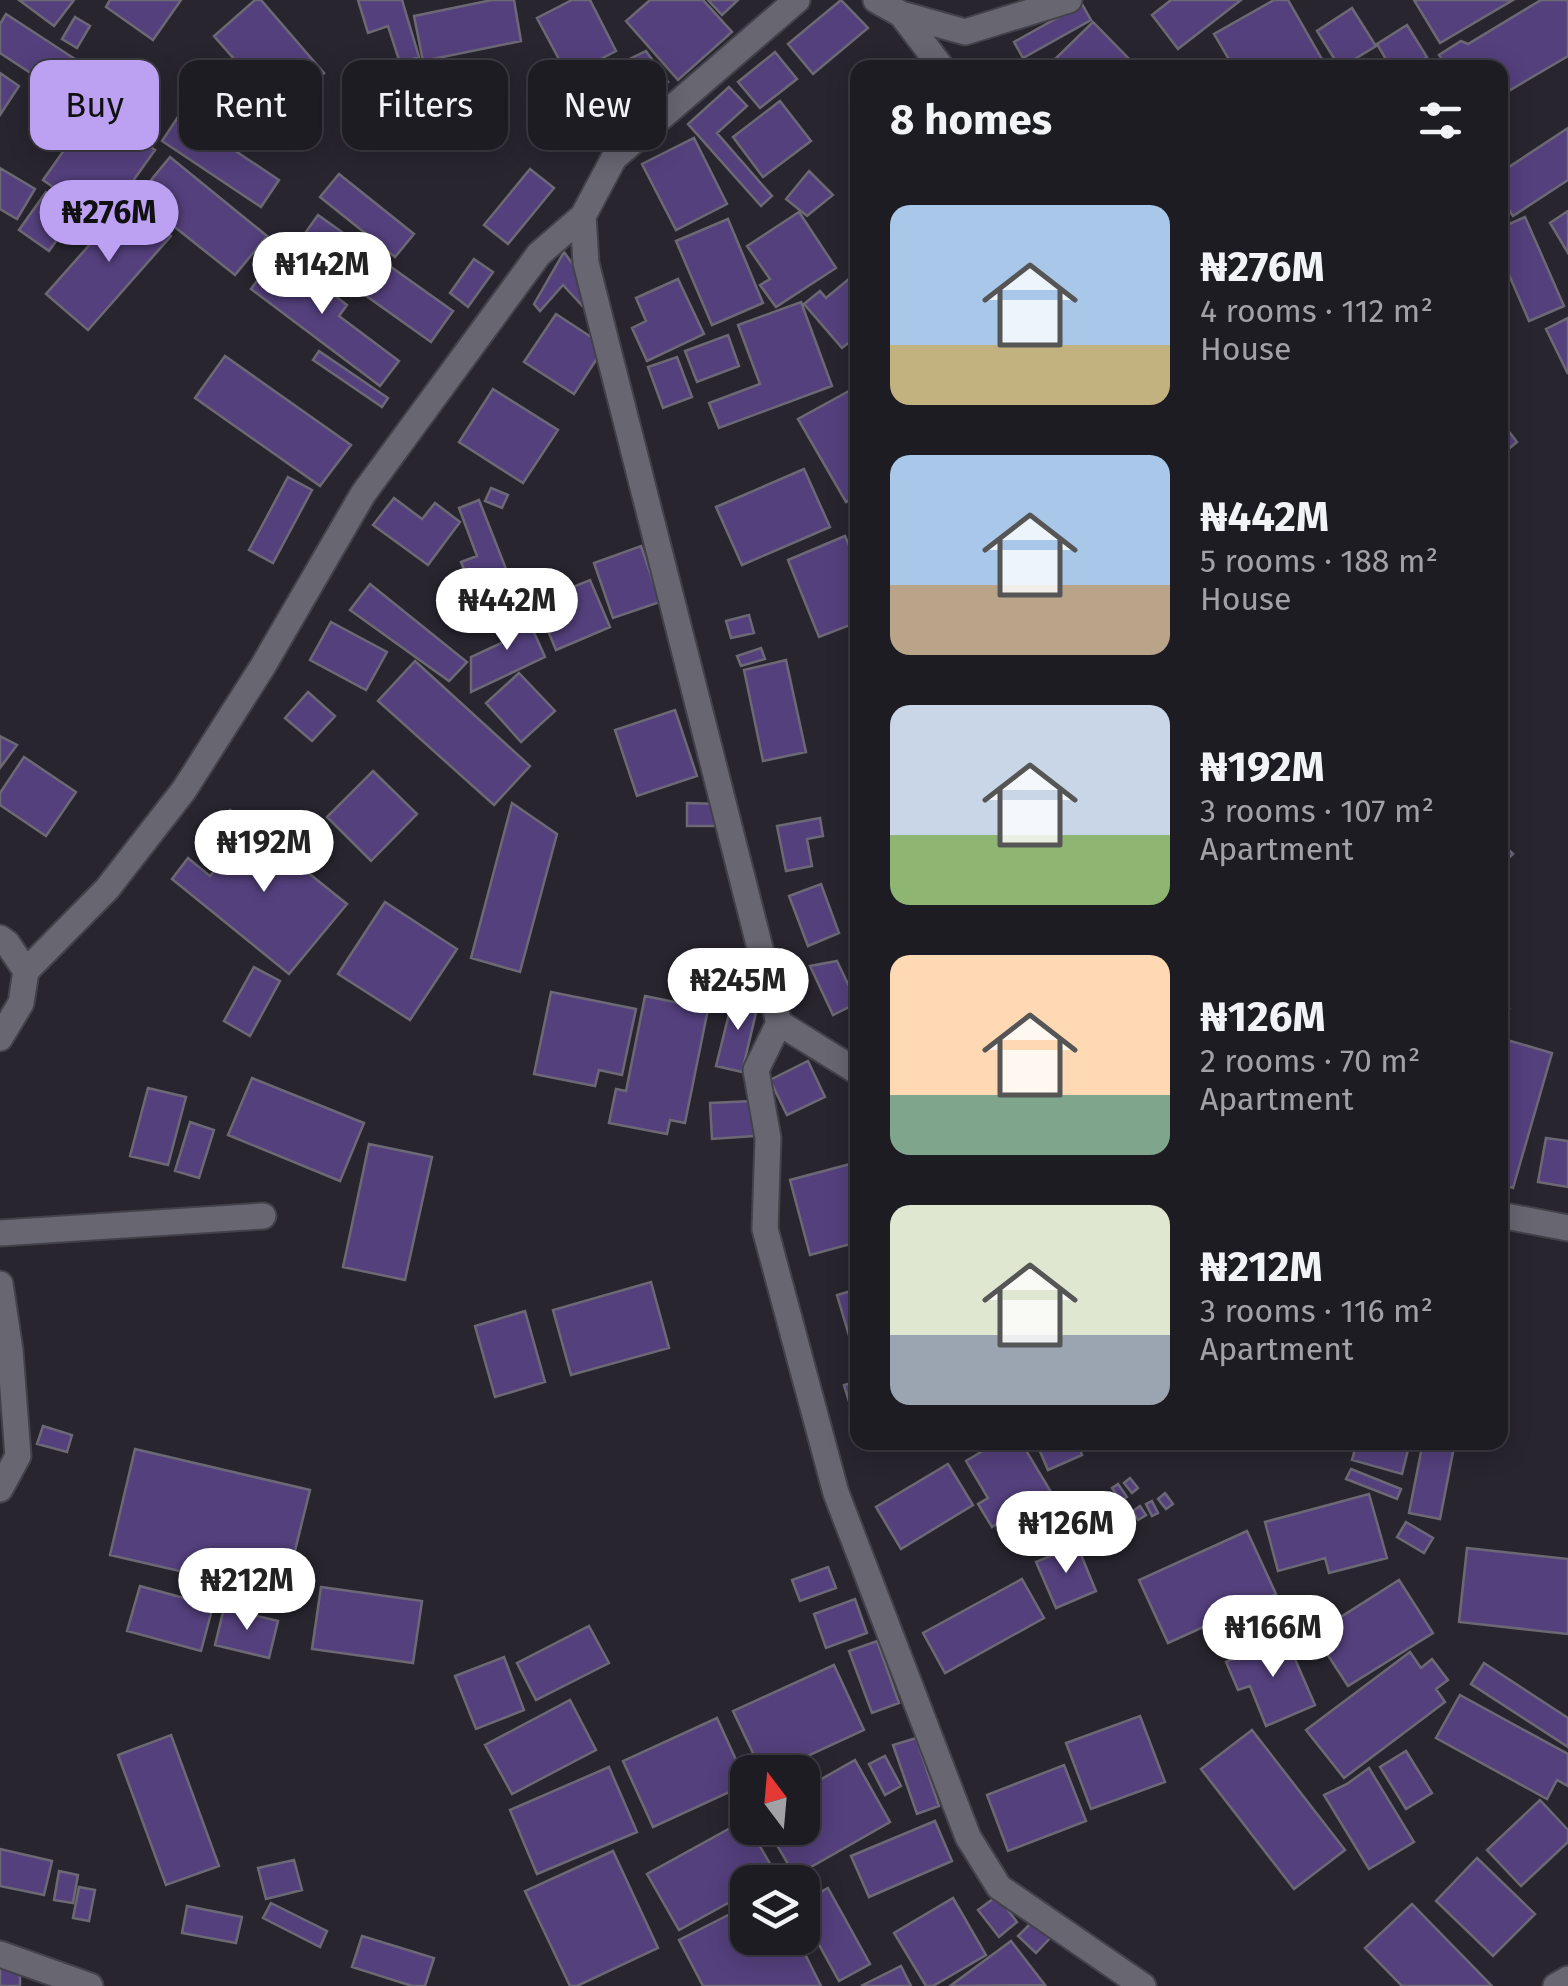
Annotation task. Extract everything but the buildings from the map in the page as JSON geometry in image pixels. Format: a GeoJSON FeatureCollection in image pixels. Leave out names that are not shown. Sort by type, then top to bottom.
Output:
{"type":"FeatureCollection","features":[{"type":"Feature","properties":{"kind":"street"},"geometry":{"type":"LineString","coordinates":[[0,1038],[21,1004],[26,971],[107,890],[184,790],[263,666],[363,494],[539,254],[583,216],[614,158],[796,0]]}},
{"type":"Feature","properties":{"kind":"street"},"geometry":{"type":"LineString","coordinates":[[876,0],[901,14],[965,32],[1069,0]]}},
{"type":"Feature","properties":{"kind":"street"},"geometry":{"type":"LineString","coordinates":[[901,14],[936,60]]}},
{"type":"Feature","properties":{"kind":"street"},"geometry":{"type":"LineString","coordinates":[[583,216],[586,263],[779,1022],[756,1070],[768,1138],[765,1229],[836,1493],[968,1837],[999,1887],[1143,1986]]}},
{"type":"Feature","properties":{"kind":"street"},"geometry":{"type":"LineString","coordinates":[[0,938],[26,971]]}},
{"type":"Feature","properties":{"kind":"street"},"geometry":{"type":"LineString","coordinates":[[779,1022],[850,1067]]}},
{"type":"Feature","properties":{"kind":"street"},"geometry":{"type":"LineString","coordinates":[[0,1233],[263,1216]]}},
{"type":"Feature","properties":{"kind":"street"},"geometry":{"type":"LineString","coordinates":[[1508,1217],[1568,1228]]}},
{"type":"Feature","properties":{"kind":"street"},"geometry":{"type":"LineString","coordinates":[[0,1284],[10,1350],[18,1456],[0,1489]]}},
{"type":"Feature","properties":{"kind":"street"},"geometry":{"type":"LineString","coordinates":[[0,1954],[90,1986]]}},
{"type":"Feature","properties":{"kind":"street"},"geometry":{"type":"LineString","coordinates":[[1556,1986],[1568,1979]]}}]}
